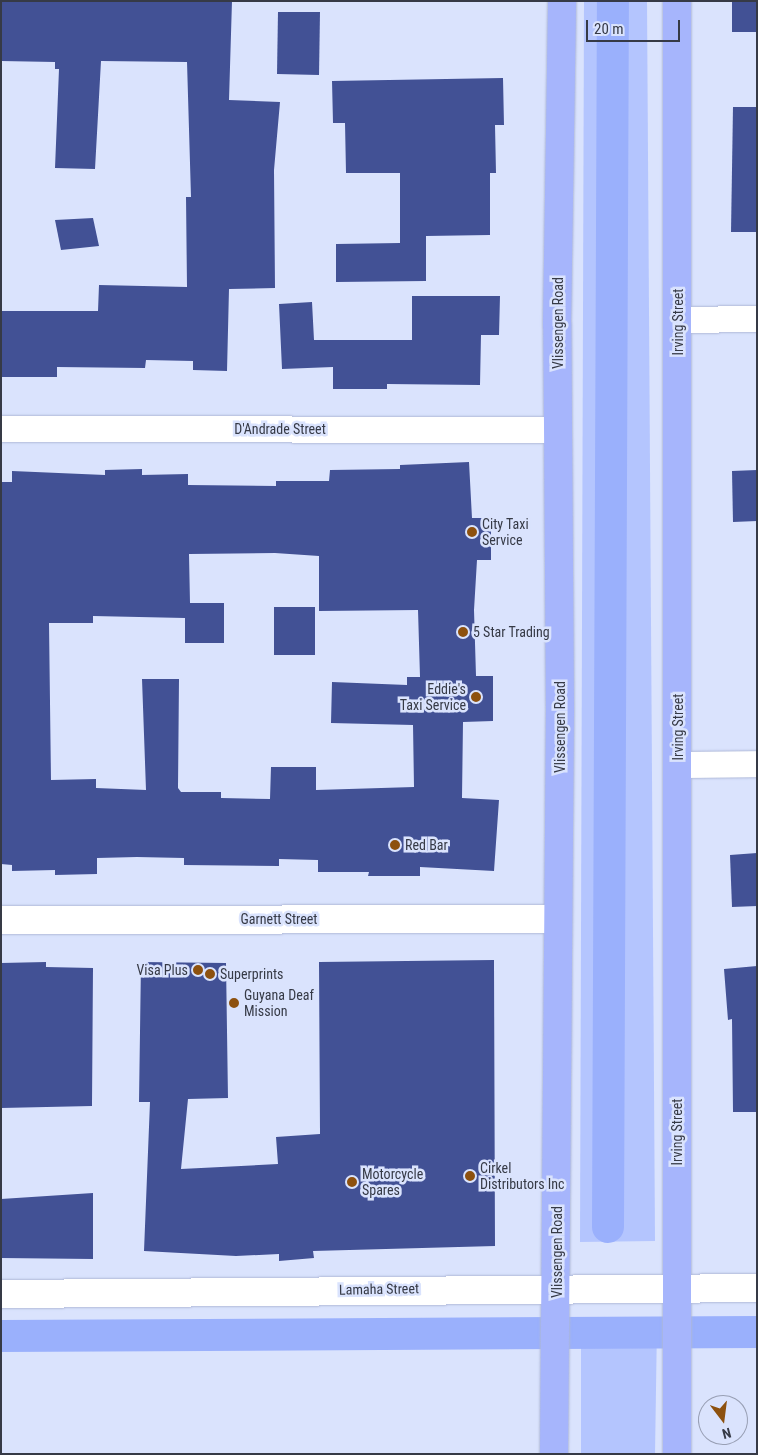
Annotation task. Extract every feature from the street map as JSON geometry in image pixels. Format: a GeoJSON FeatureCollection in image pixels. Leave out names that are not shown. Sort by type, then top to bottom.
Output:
{"type":"FeatureCollection","features":[{"type":"Feature","properties":{"kind":"main road","name":"Vlissengen Road"},"geometry":{"type":"LineString","coordinates":[[554,1454],[557,1287],[562,1]]}},
{"type":"Feature","properties":{"kind":"main road","name":"Irving Street"},"geometry":{"type":"LineString","coordinates":[[677,1],[677,1454]]}},
{"type":"Feature","properties":{"kind":"street"},"geometry":{"type":"LineString","coordinates":[[678,320],[757,319]]}},
{"type":"Feature","properties":{"kind":"street","name":"D'Andrade Street"},"geometry":{"type":"LineString","coordinates":[[1,429],[559,430]]}},
{"type":"Feature","properties":{"kind":"street"},"geometry":{"type":"LineString","coordinates":[[678,765],[757,764]]}},
{"type":"Feature","properties":{"kind":"street","name":"Garnett Street"},"geometry":{"type":"LineString","coordinates":[[1,920],[557,919]]}},
{"type":"Feature","properties":{"kind":"street","name":"Lamaha Street"},"geometry":{"type":"LineString","coordinates":[[1,1294],[557,1287],[677,1300],[757,1288]]}},
{"type":"Feature","properties":{"kind":"shaded area"},"geometry":{"type":"Polygon","coordinates":[[[584,1],[647,1],[655,1241],[580,1242],[584,1]]]}},
{"type":"Feature","properties":{"kind":"shaded area"},"geometry":{"type":"Polygon","coordinates":[[[581,1321],[657,1324],[655,1454],[581,1454],[581,1321]]]}},
{"type":"Feature","properties":{"kind":"building"},"geometry":{"type":"Polygon","coordinates":[[[1,1],[232,1],[229,100],[280,102],[274,170],[275,288],[229,289],[227,371],[193,370],[193,361],[146,360],[145,368],[57,367],[57,377],[1,377],[1,311],[98,311],[99,285],[187,287],[186,197],[191,197],[187,62],[101,61],[95,169],[55,168],[59,69],[55,69],[55,62],[1,61],[1,1]]]}},
{"type":"Feature","properties":{"kind":"building"},"geometry":{"type":"Polygon","coordinates":[[[732,1],[757,1],[757,32],[732,32],[732,1]]]}},
{"type":"Feature","properties":{"kind":"building"},"geometry":{"type":"Polygon","coordinates":[[[278,12],[320,12],[319,75],[277,74],[278,12]]]}},
{"type":"Feature","properties":{"kind":"building"},"geometry":{"type":"Polygon","coordinates":[[[503,78],[504,125],[495,125],[496,173],[490,173],[490,235],[426,236],[426,281],[336,282],[336,244],[400,243],[400,173],[346,173],[345,123],[333,123],[332,81],[503,78]]]}},
{"type":"Feature","properties":{"kind":"building"},"geometry":{"type":"Polygon","coordinates":[[[733,107],[757,107],[757,232],[731,232],[733,107]]]}},
{"type":"Feature","properties":{"kind":"building"},"geometry":{"type":"Polygon","coordinates":[[[93,218],[99,246],[61,250],[55,220],[93,218]]]}},
{"type":"Feature","properties":{"kind":"building"},"geometry":{"type":"Polygon","coordinates":[[[412,296],[500,296],[499,335],[481,335],[480,385],[387,384],[387,389],[333,389],[333,367],[282,369],[279,304],[312,302],[314,340],[412,340],[412,296]]]}},
{"type":"Feature","properties":{"kind":"building"},"geometry":{"type":"Polygon","coordinates":[[[469,462],[472,518],[491,518],[491,560],[477,560],[474,610],[476,676],[493,676],[493,721],[463,722],[462,798],[499,800],[494,871],[420,867],[420,876],[368,876],[369,872],[318,872],[318,860],[279,859],[279,866],[184,865],[184,858],[137,857],[97,858],[97,874],[55,875],[55,870],[12,871],[12,865],[1,864],[1,482],[12,482],[12,471],[105,475],[105,470],[142,469],[142,475],[188,474],[188,485],[276,486],[276,481],[329,481],[330,470],[400,469],[400,465],[469,462]],[[275,553],[189,554],[190,603],[224,603],[224,643],[185,643],[185,618],[93,616],[93,623],[49,623],[51,780],[96,779],[96,788],[146,790],[142,679],[179,679],[178,788],[181,792],[221,792],[221,798],[270,799],[271,767],[316,767],[316,790],[414,787],[413,725],[331,723],[332,682],[407,685],[407,677],[420,677],[418,610],[319,611],[319,556],[275,553]]]}},
{"type":"Feature","properties":{"kind":"building"},"geometry":{"type":"Polygon","coordinates":[[[757,470],[757,521],[733,522],[732,471],[757,470]]]}},
{"type":"Feature","properties":{"kind":"building"},"geometry":{"type":"Polygon","coordinates":[[[274,607],[315,607],[315,655],[274,655],[274,607]]]}},
{"type":"Feature","properties":{"kind":"building"},"geometry":{"type":"Polygon","coordinates":[[[757,853],[757,906],[732,907],[730,855],[757,853]]]}},
{"type":"Feature","properties":{"kind":"building"},"geometry":{"type":"Polygon","coordinates":[[[494,960],[495,1246],[313,1251],[314,1258],[279,1261],[279,1254],[236,1256],[144,1251],[150,1102],[139,1102],[141,962],[226,963],[228,1098],[188,1099],[181,1169],[278,1164],[276,1137],[320,1134],[319,962],[494,960]]]}},
{"type":"Feature","properties":{"kind":"building"},"geometry":{"type":"Polygon","coordinates":[[[46,962],[46,967],[93,968],[92,1106],[1,1108],[1,963],[46,962]]]}},
{"type":"Feature","properties":{"kind":"building"},"geometry":{"type":"Polygon","coordinates":[[[757,966],[757,1112],[733,1112],[732,1019],[728,1020],[724,969],[757,966]]]}},
{"type":"Feature","properties":{"kind":"building"},"geometry":{"type":"Polygon","coordinates":[[[93,1193],[93,1259],[1,1258],[1,1199],[93,1193]]]}},
{"type":"Feature","properties":{"kind":"waterway"},"geometry":{"type":"LineString","coordinates":[[608,1227],[613,1]]}},
{"type":"Feature","properties":{"kind":"waterway"},"geometry":{"type":"LineString","coordinates":[[1,1336],[757,1332]]}},
{"type":"Feature","properties":{"kind":"place","name":"City Taxi Service"},"geometry":{"type":"Point","coordinates":[472,532]}},
{"type":"Feature","properties":{"kind":"place","name":"5 Star Trading"},"geometry":{"type":"Point","coordinates":[463,632]}},
{"type":"Feature","properties":{"kind":"place","name":"Eddie's Taxi Service"},"geometry":{"type":"Point","coordinates":[476,697]}},
{"type":"Feature","properties":{"kind":"place","name":"Red Bar"},"geometry":{"type":"Point","coordinates":[395,845]}},
{"type":"Feature","properties":{"kind":"place","name":"Visa Plus"},"geometry":{"type":"Point","coordinates":[198,970]}},
{"type":"Feature","properties":{"kind":"place","name":"Superprints"},"geometry":{"type":"Point","coordinates":[210,974]}},
{"type":"Feature","properties":{"kind":"place","name":"Guyana Deaf Mission"},"geometry":{"type":"Point","coordinates":[234,1003]}},
{"type":"Feature","properties":{"kind":"place","name":"Cirkel Distributors Inc"},"geometry":{"type":"Point","coordinates":[470,1176]}},
{"type":"Feature","properties":{"kind":"place","name":"Motorcycle Spares"},"geometry":{"type":"Point","coordinates":[352,1182]}}]}
